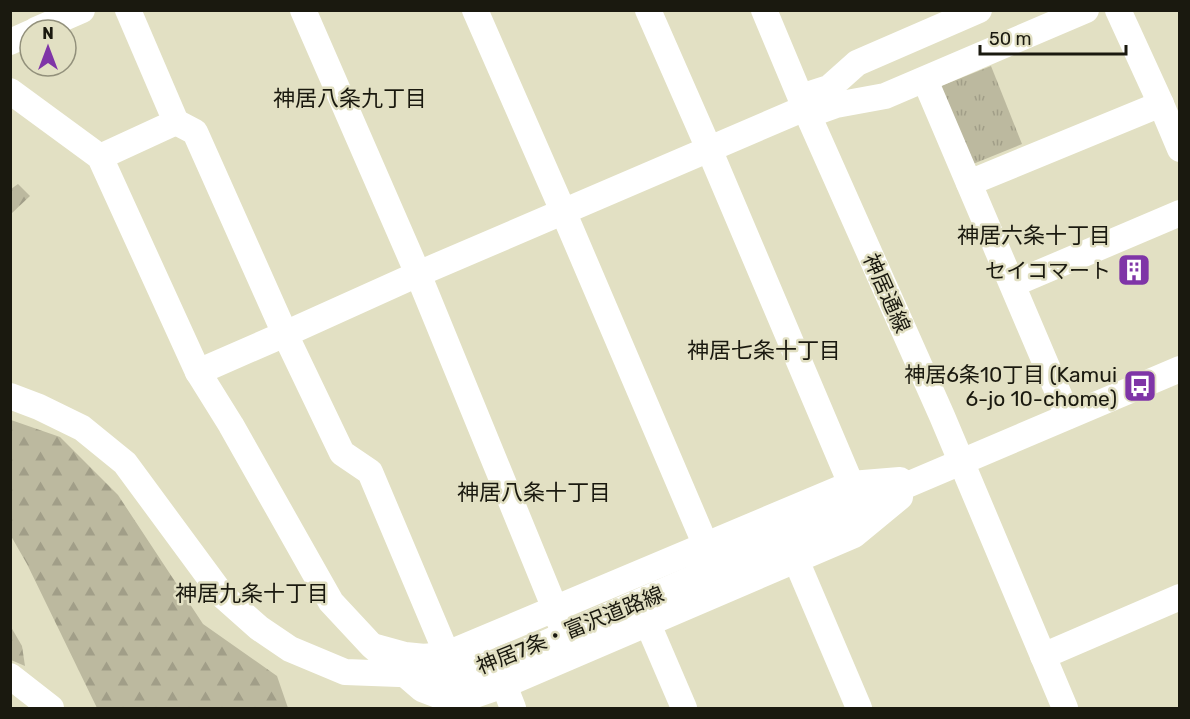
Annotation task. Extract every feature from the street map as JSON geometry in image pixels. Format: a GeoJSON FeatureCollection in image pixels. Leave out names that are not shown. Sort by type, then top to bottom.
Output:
{"type":"FeatureCollection","features":[{"type":"Feature","properties":{"kind":"street"},"geometry":{"type":"LineString","coordinates":[[62,18],[82,10]]}},
{"type":"Feature","properties":{"kind":"street"},"geometry":{"type":"LineString","coordinates":[[128,10],[176,122],[195,132],[285,334],[342,453],[370,471],[447,654],[469,697]]}},
{"type":"Feature","properties":{"kind":"street"},"geometry":{"type":"LineString","coordinates":[[303,10],[418,274],[554,609],[575,655]]}},
{"type":"Feature","properties":{"kind":"street"},"geometry":{"type":"LineString","coordinates":[[475,10],[706,546]]}},
{"type":"Feature","properties":{"kind":"street"},"geometry":{"type":"LineString","coordinates":[[648,10],[851,484]]}},
{"type":"Feature","properties":{"kind":"street","name":"神居通線"},"geometry":{"type":"LineString","coordinates":[[764,10],[962,462],[1065,708]]}},
{"type":"Feature","properties":{"kind":"street"},"geometry":{"type":"LineString","coordinates":[[198,372],[562,211],[805,107],[857,63],[939,18],[979,10]]}},
{"type":"Feature","properties":{"kind":"street"},"geometry":{"type":"LineString","coordinates":[[805,107],[836,105],[885,96],[1086,10]]}},
{"type":"Feature","properties":{"kind":"street"},"geometry":{"type":"LineString","coordinates":[[1118,10],[1179,149]]}},
{"type":"Feature","properties":{"kind":"street"},"geometry":{"type":"LineString","coordinates":[[924,80],[1068,416]]}},
{"type":"Feature","properties":{"kind":"street"},"geometry":{"type":"LineString","coordinates":[[10,91],[100,157],[198,372],[231,425],[331,602],[372,646],[422,689],[451,700],[469,697],[508,697],[575,655],[854,535],[923,478]]}},
{"type":"Feature","properties":{"kind":"street"},"geometry":{"type":"LineString","coordinates":[[969,183],[1161,104]]}},
{"type":"Feature","properties":{"kind":"street"},"geometry":{"type":"LineString","coordinates":[[100,157],[176,122]]}},
{"type":"Feature","properties":{"kind":"street"},"geometry":{"type":"LineString","coordinates":[[1012,284],[1179,213]]}},
{"type":"Feature","properties":{"kind":"street","name":"神居7条・富沢道路線"},"geometry":{"type":"LineString","coordinates":[[10,396],[39,406],[82,428],[125,463],[223,596],[259,628],[290,649],[345,672],[426,675],[464,673],[505,661],[820,522],[1179,369]]}},
{"type":"Feature","properties":{"kind":"street"},"geometry":{"type":"LineString","coordinates":[[372,646],[405,655],[425,657],[447,654],[851,484],[923,478]]}},
{"type":"Feature","properties":{"kind":"street"},"geometry":{"type":"LineString","coordinates":[[796,560],[859,708]]}},
{"type":"Feature","properties":{"kind":"street"},"geometry":{"type":"LineString","coordinates":[[1043,656],[1179,597]]}},
{"type":"Feature","properties":{"kind":"street"},"geometry":{"type":"LineString","coordinates":[[648,624],[684,708]]}},
{"type":"Feature","properties":{"kind":"street"},"geometry":{"type":"LineString","coordinates":[[10,675],[51,708]]}},
{"type":"Feature","properties":{"kind":"green space"},"geometry":{"type":"Polygon","coordinates":[[[991,66],[1022,144],[973,164],[941,86],[991,66]]]}},
{"type":"Feature","properties":{"kind":"green space"},"geometry":{"type":"Polygon","coordinates":[[[18,184],[30,196],[11,214],[11,189],[18,184]]]}},
{"type":"Feature","properties":{"kind":"green space"},"geometry":{"type":"Polygon","coordinates":[[[11,420],[60,437],[118,495],[203,624],[277,676],[288,708],[97,708],[11,536],[11,420]]]}},
{"type":"Feature","properties":{"kind":"green space"},"geometry":{"type":"Polygon","coordinates":[[[11,627],[22,646],[25,666],[11,660],[11,627]]]}},
{"type":"Feature","properties":{"kind":"place","name":"セイコマート"},"geometry":{"type":"Point","coordinates":[1134,270]}},
{"type":"Feature","properties":{"kind":"place","name":"神居6条10丁目 (Kamui 6-jo 10-chome)"},"geometry":{"type":"Point","coordinates":[1140,386]}},
{"type":"Feature","properties":{"kind":"district","name":"神居八条九丁目"},"geometry":{"type":"Point","coordinates":[350,98]}},
{"type":"Feature","properties":{"kind":"district","name":"神居六条十丁目"},"geometry":{"type":"Point","coordinates":[1034,235]}},
{"type":"Feature","properties":{"kind":"district","name":"神居七条十丁目"},"geometry":{"type":"Point","coordinates":[764,350]}},
{"type":"Feature","properties":{"kind":"district","name":"神居八条十丁目"},"geometry":{"type":"Point","coordinates":[534,492]}},
{"type":"Feature","properties":{"kind":"district","name":"神居九条十丁目"},"geometry":{"type":"Point","coordinates":[252,593]}}]}
